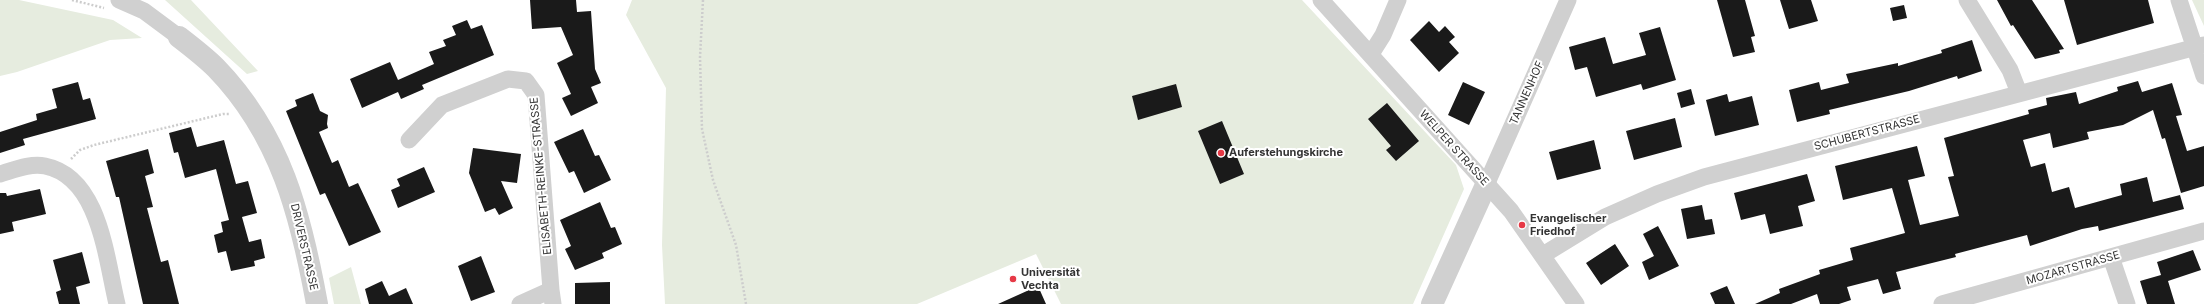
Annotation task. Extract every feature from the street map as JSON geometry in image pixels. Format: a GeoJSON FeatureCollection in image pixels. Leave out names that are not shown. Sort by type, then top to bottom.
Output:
{"type":"FeatureCollection","features":[{"type":"Feature","properties":{"kind":"street","name":"WELPER STRASSE"},"geometry":{"type":"LineString","coordinates":[[1321,0],[1511,211],[1576,304]]}},
{"type":"Feature","properties":{"kind":"street"},"geometry":{"type":"LineString","coordinates":[[1371,54],[1383,35],[1398,0]]}},
{"type":"Feature","properties":{"kind":"street","name":"TANNENHOF"},"geometry":{"type":"LineString","coordinates":[[1486,185],[1568,0]]}},
{"type":"Feature","properties":{"kind":"street"},"geometry":{"type":"LineString","coordinates":[[1967,0],[2010,70],[2019,93]]}},
{"type":"Feature","properties":{"kind":"street"},"geometry":{"type":"LineString","coordinates":[[2179,0],[2199,46],[2204,76]]}},
{"type":"Feature","properties":{"kind":"street","name":"DRIVERSTRASSE"},"geometry":{"type":"LineString","coordinates":[[113,4],[144,11],[179,37],[216,68],[248,105],[261,126],[284,173],[299,214],[317,304]]}},
{"type":"Feature","properties":{"kind":"street","name":"SCHUBERTSTRASSE"},"geometry":{"type":"LineString","coordinates":[[1543,255],[1605,217],[1657,194],[1704,177],[2199,46]]}},
{"type":"Feature","properties":{"kind":"street","name":"ELISABETH-REINKE-STRASSE"},"geometry":{"type":"LineString","coordinates":[[409,140],[442,105],[508,79],[526,81],[536,95],[552,297]]}},
{"type":"Feature","properties":{"kind":"street"},"geometry":{"type":"LineString","coordinates":[[0,174],[23,167],[44,166],[64,173],[82,193],[96,213],[116,304]]}},
{"type":"Feature","properties":{"kind":"street"},"geometry":{"type":"LineString","coordinates":[[1432,304],[1486,185]]}},
{"type":"Feature","properties":{"kind":"street","name":"MOZARTSTRASSE"},"geometry":{"type":"LineString","coordinates":[[1942,304],[2204,231]]}},
{"type":"Feature","properties":{"kind":"street"},"geometry":{"type":"LineString","coordinates":[[2111,258],[2127,304]]}},
{"type":"Feature","properties":{"kind":"street"},"geometry":{"type":"LineString","coordinates":[[520,304],[552,297]]}},
{"type":"Feature","properties":{"kind":"path"},"geometry":{"type":"LineString","coordinates":[[72,0],[113,4]]}},
{"type":"Feature","properties":{"kind":"path"},"geometry":{"type":"LineString","coordinates":[[703,0],[700,57],[702,129],[713,180],[736,245],[746,304]]}},
{"type":"Feature","properties":{"kind":"path"},"geometry":{"type":"LineString","coordinates":[[64,173],[69,161],[80,150],[223,114],[231,114],[232,109]]}},
{"type":"Feature","properties":{"kind":"shaded area"},"geometry":{"type":"Polygon","coordinates":[[[0,0],[19,0],[113,20],[142,38],[110,40],[17,72],[0,76],[0,0]]]}},
{"type":"Feature","properties":{"kind":"shaded area"},"geometry":{"type":"Polygon","coordinates":[[[165,0],[191,0],[258,71],[247,74],[165,0]]]}},
{"type":"Feature","properties":{"kind":"shaded area"},"geometry":{"type":"Polygon","coordinates":[[[632,0],[1302,0],[1456,165],[1464,189],[1413,304],[1061,304],[1036,254],[917,304],[665,304],[662,245],[666,88],[626,15],[632,0]]]}},
{"type":"Feature","properties":{"kind":"shaded area"},"geometry":{"type":"Polygon","coordinates":[[[2192,0],[2204,0],[2204,26],[2192,0]]]}},
{"type":"Feature","properties":{"kind":"shaded area"},"geometry":{"type":"Polygon","coordinates":[[[351,267],[361,304],[334,304],[329,278],[351,267]]]}},
{"type":"Feature","properties":{"kind":"building"},"geometry":{"type":"Polygon","coordinates":[[[530,0],[576,0],[577,12],[591,11],[595,69],[601,83],[591,87],[598,103],[571,116],[562,98],[571,94],[557,63],[573,55],[561,27],[532,29],[530,0]]]}},
{"type":"Feature","properties":{"kind":"building"},"geometry":{"type":"Polygon","coordinates":[[[1717,0],[1745,0],[1755,36],[1751,37],[1755,52],[1733,57],[1717,0]]]}},
{"type":"Feature","properties":{"kind":"building"},"geometry":{"type":"Polygon","coordinates":[[[1780,0],[1811,0],[1818,21],[1789,29],[1780,0]]]}},
{"type":"Feature","properties":{"kind":"building"},"geometry":{"type":"Polygon","coordinates":[[[1997,0],[2032,0],[2064,49],[2059,50],[2060,53],[2035,59],[2013,25],[2011,26],[1997,0]]]}},
{"type":"Feature","properties":{"kind":"building"},"geometry":{"type":"Polygon","coordinates":[[[2064,0],[2148,0],[2154,23],[2077,45],[2064,0]]]}},
{"type":"Feature","properties":{"kind":"building"},"geometry":{"type":"Polygon","coordinates":[[[1904,5],[1907,18],[1893,21],[1890,8],[1904,5]]]}},
{"type":"Feature","properties":{"kind":"building"},"geometry":{"type":"Polygon","coordinates":[[[467,20],[471,29],[482,25],[494,55],[422,85],[424,89],[401,99],[398,92],[362,108],[350,79],[390,62],[398,80],[434,64],[429,52],[446,46],[443,40],[456,35],[452,26],[467,20]]]}},
{"type":"Feature","properties":{"kind":"building"},"geometry":{"type":"Polygon","coordinates":[[[1429,21],[1439,32],[1445,26],[1455,37],[1449,42],[1459,53],[1439,72],[1410,40],[1429,21]]]}},
{"type":"Feature","properties":{"kind":"building"},"geometry":{"type":"Polygon","coordinates":[[[1660,27],[1676,80],[1643,90],[1641,84],[1596,97],[1587,67],[1575,70],[1569,47],[1605,37],[1613,64],[1646,55],[1639,33],[1660,27]]]}},
{"type":"Feature","properties":{"kind":"building"},"geometry":{"type":"Polygon","coordinates":[[[1972,40],[1982,71],[1958,79],[1957,76],[1909,91],[1829,110],[1830,114],[1797,122],[1789,90],[1819,82],[1821,90],[1849,83],[1846,74],[1898,63],[1898,66],[1942,53],[1941,50],[1972,40]]]}},
{"type":"Feature","properties":{"kind":"building"},"geometry":{"type":"Polygon","coordinates":[[[2138,81],[2142,92],[2172,83],[2182,115],[2176,116],[2187,151],[2204,146],[2204,186],[2181,193],[2165,138],[2162,139],[2153,110],[2123,125],[2087,132],[2089,139],[2053,148],[2050,133],[2023,140],[2031,167],[2045,163],[2052,192],[2069,187],[2075,208],[2122,195],[2120,184],[2147,177],[2153,202],[2180,195],[2184,209],[2099,231],[2098,226],[2082,229],[2030,246],[2027,235],[1955,254],[1956,257],[1896,272],[1901,289],[1883,294],[1878,279],[1847,287],[1851,300],[1839,304],[1820,304],[1817,294],[1791,304],[1755,304],[1780,293],[1779,289],[1820,274],[1819,270],[1853,260],[1850,248],[1905,233],[1892,188],[1843,200],[1835,166],[1917,146],[1925,176],[1908,180],[1920,225],[1959,216],[1948,177],[1954,176],[1944,138],[2029,114],[2028,110],[2047,105],[2046,98],[2076,92],[2079,104],[2118,91],[2117,87],[2138,81]]]}},
{"type":"Feature","properties":{"kind":"building"},"geometry":{"type":"Polygon","coordinates":[[[78,82],[83,100],[90,98],[96,119],[23,139],[25,145],[0,153],[0,132],[37,120],[36,114],[57,108],[52,89],[78,82]]]}},
{"type":"Feature","properties":{"kind":"building"},"geometry":{"type":"Polygon","coordinates":[[[1463,82],[1485,92],[1469,125],[1448,115],[1463,82]]]}},
{"type":"Feature","properties":{"kind":"building"},"geometry":{"type":"Polygon","coordinates":[[[1176,84],[1182,107],[1138,120],[1132,96],[1176,84]]]}},
{"type":"Feature","properties":{"kind":"building"},"geometry":{"type":"Polygon","coordinates":[[[1691,89],[1695,104],[1681,108],[1677,93],[1691,89]]]}},
{"type":"Feature","properties":{"kind":"building"},"geometry":{"type":"Polygon","coordinates":[[[313,93],[320,111],[328,115],[328,128],[319,132],[332,163],[338,160],[349,187],[358,183],[381,232],[349,246],[325,193],[320,195],[286,111],[297,106],[295,100],[313,93]]]}},
{"type":"Feature","properties":{"kind":"building"},"geometry":{"type":"Polygon","coordinates":[[[1727,94],[1729,102],[1752,96],[1759,125],[1715,136],[1706,100],[1727,94]]]}},
{"type":"Feature","properties":{"kind":"building"},"geometry":{"type":"Polygon","coordinates":[[[1387,103],[1419,141],[1396,161],[1386,150],[1391,146],[1368,119],[1387,103]]]}},
{"type":"Feature","properties":{"kind":"building"},"geometry":{"type":"Polygon","coordinates":[[[1675,118],[1682,147],[1634,160],[1626,131],[1675,118]]]}},
{"type":"Feature","properties":{"kind":"building","name":"Auferstehungskirche"},"geometry":{"type":"Polygon","coordinates":[[[1222,121],[1244,174],[1220,184],[1198,131],[1222,121]]]}},
{"type":"Feature","properties":{"kind":"building"},"geometry":{"type":"Polygon","coordinates":[[[191,127],[197,147],[224,140],[236,184],[248,181],[257,213],[242,217],[249,242],[261,239],[265,258],[254,261],[255,266],[231,271],[226,251],[218,253],[214,235],[223,232],[221,222],[229,220],[216,169],[185,178],[178,152],[174,153],[169,133],[191,127]]]}},
{"type":"Feature","properties":{"kind":"building"},"geometry":{"type":"Polygon","coordinates":[[[583,129],[595,156],[599,155],[611,180],[584,193],[574,171],[569,173],[554,142],[583,129]]]}},
{"type":"Feature","properties":{"kind":"building"},"geometry":{"type":"Polygon","coordinates":[[[1594,140],[1601,169],[1557,180],[1549,152],[1594,140]]]}},
{"type":"Feature","properties":{"kind":"building"},"geometry":{"type":"Polygon","coordinates":[[[473,148],[521,154],[517,183],[501,181],[513,208],[499,215],[495,208],[485,212],[469,173],[473,148]]]}},
{"type":"Feature","properties":{"kind":"building"},"geometry":{"type":"Polygon","coordinates":[[[148,149],[154,173],[145,176],[153,207],[147,208],[161,262],[168,260],[179,304],[143,304],[119,197],[116,197],[106,161],[148,149]]]}},
{"type":"Feature","properties":{"kind":"building"},"geometry":{"type":"Polygon","coordinates":[[[424,167],[435,192],[398,208],[391,190],[400,186],[397,179],[424,167]]]}},
{"type":"Feature","properties":{"kind":"building"},"geometry":{"type":"Polygon","coordinates":[[[1807,174],[1815,201],[1798,206],[1803,226],[1770,234],[1765,214],[1741,220],[1734,193],[1807,174]]]}},
{"type":"Feature","properties":{"kind":"building"},"geometry":{"type":"Polygon","coordinates":[[[40,189],[46,214],[12,222],[14,231],[0,234],[0,193],[6,193],[7,196],[40,189]]]}},
{"type":"Feature","properties":{"kind":"building"},"geometry":{"type":"Polygon","coordinates":[[[600,202],[611,228],[615,227],[622,244],[602,253],[604,258],[575,270],[565,249],[571,246],[560,220],[600,202]]]}},
{"type":"Feature","properties":{"kind":"building"},"geometry":{"type":"Polygon","coordinates":[[[1702,205],[1705,220],[1712,219],[1715,234],[1687,239],[1681,209],[1702,205]]]}},
{"type":"Feature","properties":{"kind":"building"},"geometry":{"type":"Polygon","coordinates":[[[1658,226],[1679,266],[1649,280],[1642,262],[1654,256],[1643,234],[1658,226]]]}},
{"type":"Feature","properties":{"kind":"building"},"geometry":{"type":"Polygon","coordinates":[[[1615,244],[1629,266],[1601,285],[1586,263],[1615,244]]]}},
{"type":"Feature","properties":{"kind":"building"},"geometry":{"type":"Polygon","coordinates":[[[2193,250],[2201,270],[2168,281],[2175,304],[2147,304],[2140,281],[2161,275],[2157,262],[2193,250]]]}},
{"type":"Feature","properties":{"kind":"building"},"geometry":{"type":"Polygon","coordinates":[[[82,252],[90,283],[76,287],[80,304],[59,304],[56,292],[61,290],[53,260],[82,252]]]}},
{"type":"Feature","properties":{"kind":"building"},"geometry":{"type":"Polygon","coordinates":[[[481,256],[495,292],[471,301],[458,266],[481,256]]]}},
{"type":"Feature","properties":{"kind":"building"},"geometry":{"type":"Polygon","coordinates":[[[382,281],[389,296],[406,288],[413,304],[369,304],[365,289],[382,281]]]}},
{"type":"Feature","properties":{"kind":"building"},"geometry":{"type":"Polygon","coordinates":[[[610,282],[610,304],[575,304],[575,283],[610,282]]]}},
{"type":"Feature","properties":{"kind":"building"},"geometry":{"type":"Polygon","coordinates":[[[1038,286],[1046,304],[998,304],[1038,286]]]}},
{"type":"Feature","properties":{"kind":"building"},"geometry":{"type":"Polygon","coordinates":[[[1727,286],[1735,304],[1715,304],[1710,293],[1727,286]]]}},
{"type":"Feature","properties":{"kind":"place","name":"Auferstehungskirche"},"geometry":{"type":"Point","coordinates":[1221,153]}},
{"type":"Feature","properties":{"kind":"place","name":"Evangelischer Friedhof"},"geometry":{"type":"Point","coordinates":[1522,225]}},
{"type":"Feature","properties":{"kind":"place","name":"Universität Vechta"},"geometry":{"type":"Point","coordinates":[1013,279]}}]}
